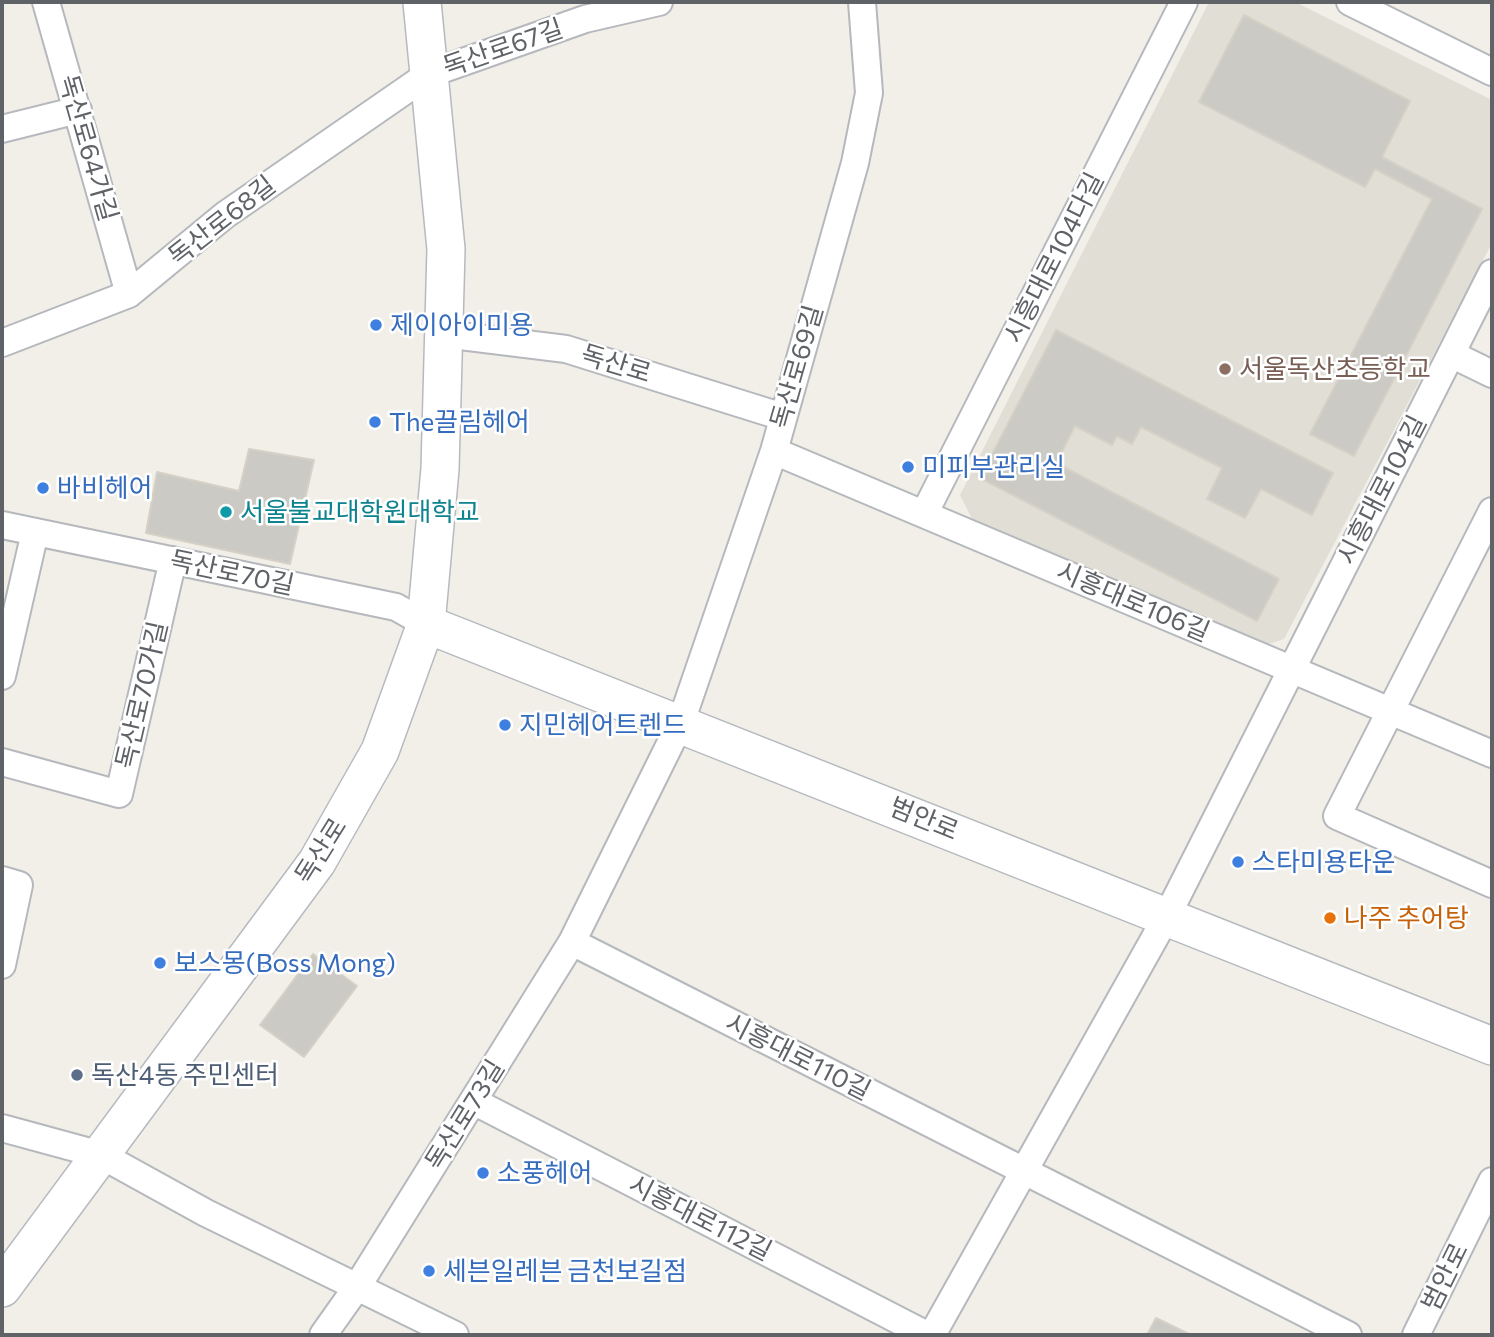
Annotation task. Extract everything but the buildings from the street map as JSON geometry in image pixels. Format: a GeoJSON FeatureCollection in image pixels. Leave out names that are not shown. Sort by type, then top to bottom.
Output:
{"type":"FeatureCollection","features":[{"type":"Feature","properties":{"kind":"main road","name":"독산로"},"geometry":{"type":"LineString","coordinates":[[2,1288],[317,862],[380,751],[426,624],[440,469],[446,249],[422,2]]}},
{"type":"Feature","properties":{"kind":"main road","name":"범안로"},"geometry":{"type":"LineString","coordinates":[[426,624],[681,722],[1492,1046]]}},
{"type":"Feature","properties":{"kind":"street","name":"독산로64가길"},"geometry":{"type":"LineString","coordinates":[[46,2],[129,294]]}},
{"type":"Feature","properties":{"kind":"street","name":"독산로67길"},"geometry":{"type":"LineString","coordinates":[[429,74],[585,19],[659,2]]}},
{"type":"Feature","properties":{"kind":"street","name":"독산로69길"},"geometry":{"type":"LineString","coordinates":[[681,722],[774,451],[855,163],[869,93],[862,2]]}},
{"type":"Feature","properties":{"kind":"street","name":"시흥대로104다길"},"geometry":{"type":"LineString","coordinates":[[924,514],[1184,2]]}},
{"type":"Feature","properties":{"kind":"street"},"geometry":{"type":"LineString","coordinates":[[1350,2],[1492,72]]}},
{"type":"Feature","properties":{"kind":"street","name":"독산로68길"},"geometry":{"type":"LineString","coordinates":[[2,343],[129,294],[225,215],[429,74]]}},
{"type":"Feature","properties":{"kind":"street"},"geometry":{"type":"LineString","coordinates":[[2,129],[78,110]]}},
{"type":"Feature","properties":{"kind":"street","name":"시흥대로104길"},"geometry":{"type":"LineString","coordinates":[[1292,669],[1492,273]]}},
{"type":"Feature","properties":{"kind":"street","name":"독산로"},"geometry":{"type":"LineString","coordinates":[[444,334],[566,349],[783,417]]}},
{"type":"Feature","properties":{"kind":"street"},"geometry":{"type":"LineString","coordinates":[[1451,354],[1492,374]]}},
{"type":"Feature","properties":{"kind":"street","name":"시흥대로106길"},"geometry":{"type":"LineString","coordinates":[[774,451],[1390,711],[1489,745]]}},
{"type":"Feature","properties":{"kind":"street"},"geometry":{"type":"LineString","coordinates":[[1492,511],[1336,816],[1492,884]]}},
{"type":"Feature","properties":{"kind":"street","name":"독산로70길"},"geometry":{"type":"LineString","coordinates":[[2,525],[396,607],[426,624]]}},
{"type":"Feature","properties":{"kind":"street"},"geometry":{"type":"LineString","coordinates":[[2,676],[35,532]]}},
{"type":"Feature","properties":{"kind":"street","name":"독산로70가길"},"geometry":{"type":"LineString","coordinates":[[2,762],[119,794],[173,560]]}},
{"type":"Feature","properties":{"kind":"street"},"geometry":{"type":"LineString","coordinates":[[929,1335],[1167,916],[1292,669]]}},
{"type":"Feature","properties":{"kind":"street"},"geometry":{"type":"LineString","coordinates":[[572,942],[681,722]]}},
{"type":"Feature","properties":{"kind":"street"},"geometry":{"type":"LineString","coordinates":[[2,880],[19,885],[2,965]]}},
{"type":"Feature","properties":{"kind":"street","name":"독산로73길"},"geometry":{"type":"LineString","coordinates":[[323,1335],[357,1287],[572,942]]}},
{"type":"Feature","properties":{"kind":"street","name":"시흥대로110길"},"geometry":{"type":"LineString","coordinates":[[572,942],[1348,1335]]}},
{"type":"Feature","properties":{"kind":"street","name":"시흥대로112길"},"geometry":{"type":"LineString","coordinates":[[473,1101],[929,1335]]}},
{"type":"Feature","properties":{"kind":"street"},"geometry":{"type":"LineString","coordinates":[[2,1128],[101,1155],[206,1213],[454,1335]]}},
{"type":"Feature","properties":{"kind":"street","name":"범안로"},"geometry":{"type":"LineString","coordinates":[[1416,1335],[1492,1181]]}},
{"type":"Feature","properties":{"kind":"shaded area","name":"서울독산초등학교"},"geometry":{"type":"Polygon","coordinates":[[[1209,2],[1295,2],[1492,100],[1492,243],[1284,639],[1260,647],[974,523],[960,495],[1209,2]]]}},
{"type":"Feature","properties":{"kind":"place","name":"제이아이미용"},"geometry":{"type":"Point","coordinates":[376,325]}},
{"type":"Feature","properties":{"kind":"place","name":"서울독산초등학교"},"geometry":{"type":"Point","coordinates":[1225,369]}},
{"type":"Feature","properties":{"kind":"place","name":"The끌림헤어"},"geometry":{"type":"Point","coordinates":[375,422]}},
{"type":"Feature","properties":{"kind":"place","name":"미피부관리실"},"geometry":{"type":"Point","coordinates":[908,467]}},
{"type":"Feature","properties":{"kind":"place","name":"바비헤어"},"geometry":{"type":"Point","coordinates":[43,488]}},
{"type":"Feature","properties":{"kind":"place","name":"서울불교대학원대학교"},"geometry":{"type":"Point","coordinates":[226,512]}},
{"type":"Feature","properties":{"kind":"place","name":"지민헤어트렌드"},"geometry":{"type":"Point","coordinates":[505,725]}},
{"type":"Feature","properties":{"kind":"place","name":"스타미용타운"},"geometry":{"type":"Point","coordinates":[1238,862]}},
{"type":"Feature","properties":{"kind":"place","name":"나주 추어탕"},"geometry":{"type":"Point","coordinates":[1330,918]}},
{"type":"Feature","properties":{"kind":"place","name":"보스몽(Boss Mong)"},"geometry":{"type":"Point","coordinates":[160,963]}},
{"type":"Feature","properties":{"kind":"place","name":"독산4동 주민센터"},"geometry":{"type":"Point","coordinates":[77,1075]}},
{"type":"Feature","properties":{"kind":"place","name":"소풍헤어"},"geometry":{"type":"Point","coordinates":[483,1173]}},
{"type":"Feature","properties":{"kind":"place","name":"세븐일레븐 금천보길점"},"geometry":{"type":"Point","coordinates":[429,1271]}}]}
